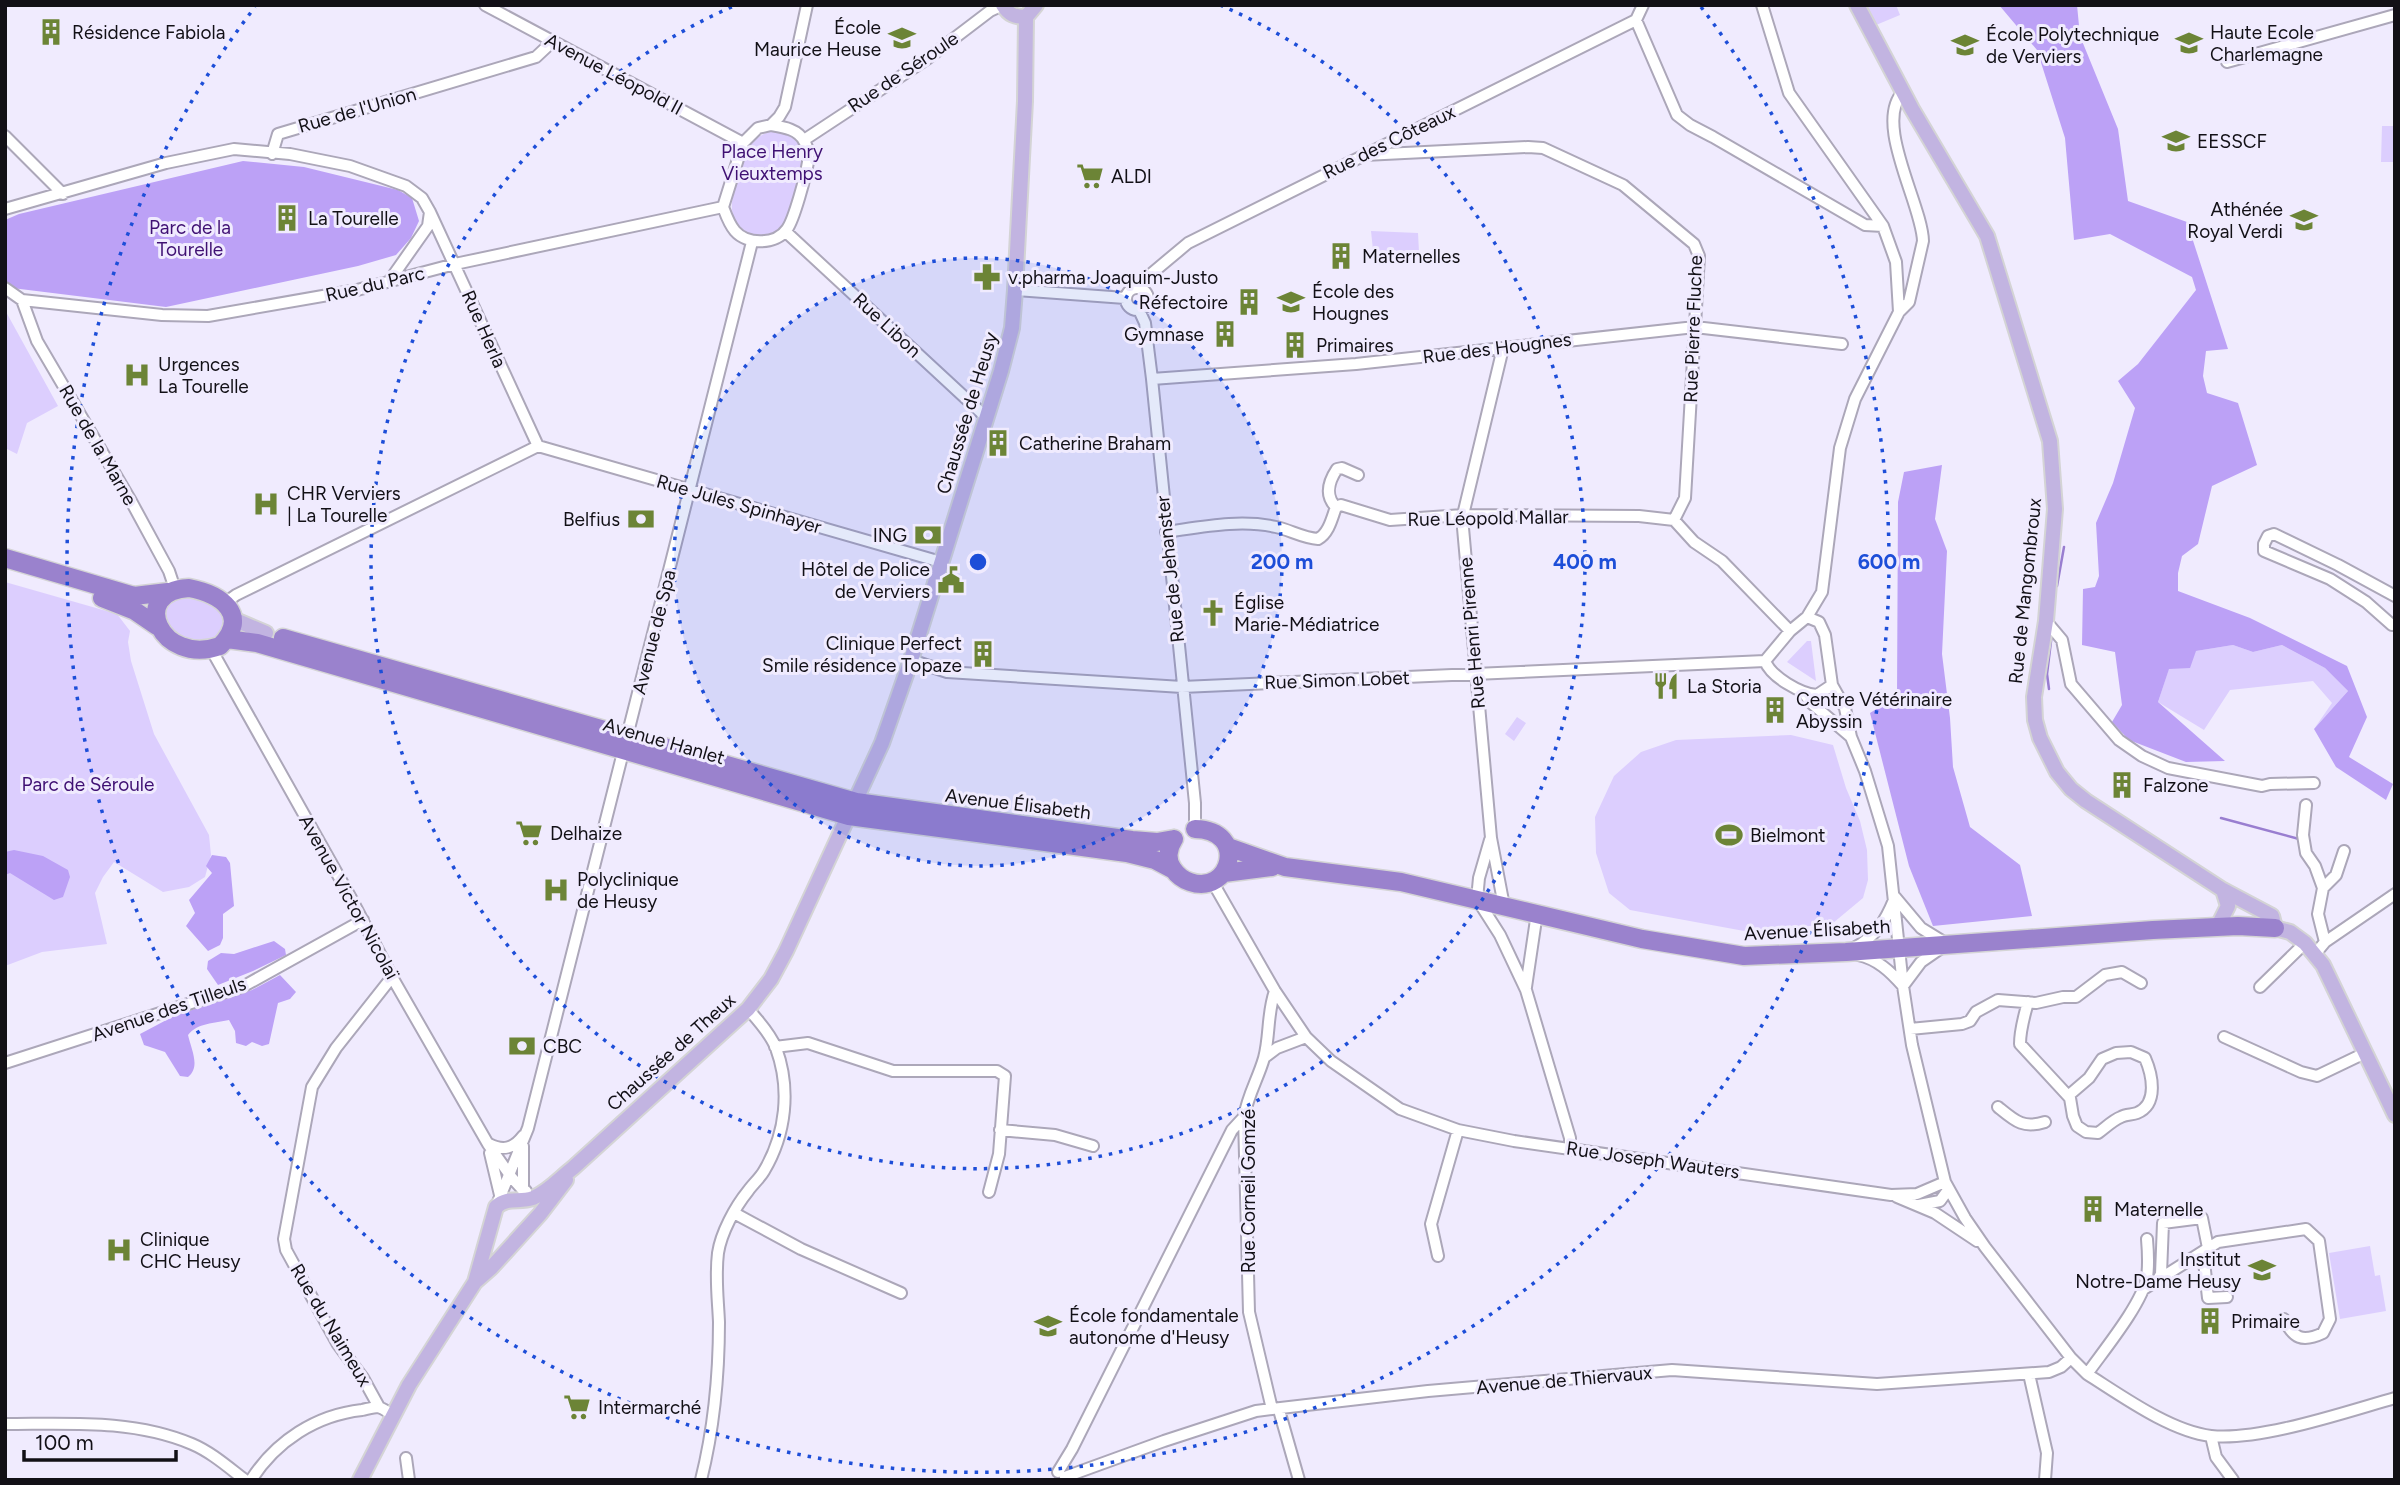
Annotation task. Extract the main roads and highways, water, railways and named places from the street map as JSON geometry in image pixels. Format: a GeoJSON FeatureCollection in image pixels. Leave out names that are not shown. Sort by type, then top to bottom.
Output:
{"type":"FeatureCollection","features":[{"type":"Feature","properties":{"kind":"highway"},"geometry":{"type":"LineString","coordinates":[[5,558],[134,596],[172,590],[198,590],[225,603],[231,611],[232,629],[220,646],[200,650],[177,644],[167,638],[157,626],[116,602],[5,570]]}},
{"type":"Feature","properties":{"kind":"highway"},"geometry":{"type":"LineString","coordinates":[[157,626],[158,608],[172,590]]}},
{"type":"Feature","properties":{"kind":"highway","name":"Avenue Hanlet"},"geometry":{"type":"LineString","coordinates":[[266,633],[852,809],[1097,849]]}},
{"type":"Feature","properties":{"kind":"highway","name":"Avenue Hanlet"},"geometry":{"type":"LineString","coordinates":[[227,639],[257,643],[626,743]]}},
{"type":"Feature","properties":{"kind":"highway","name":"Avenue Élisabeth"},"geometry":{"type":"LineString","coordinates":[[852,809],[1132,840],[1157,842],[1174,839]]}},
{"type":"Feature","properties":{"kind":"highway"},"geometry":{"type":"LineString","coordinates":[[1174,839],[1169,851],[1172,869],[1186,881],[1195,884],[1218,877],[1230,858],[1228,847],[1213,832],[1195,829]]}},
{"type":"Feature","properties":{"kind":"highway","name":"Avenue Élisabeth"},"geometry":{"type":"LineString","coordinates":[[1228,847],[1285,867],[1401,882],[1642,939],[1744,956],[1846,952],[2141,930],[2274,928]]}},
{"type":"Feature","properties":{"kind":"highway","name":"Avenue Élisabeth"},"geometry":{"type":"LineString","coordinates":[[1097,849],[1155,860],[1172,869]]}},
{"type":"Feature","properties":{"kind":"highway","name":"Avenue Élisabeth"},"geometry":{"type":"LineString","coordinates":[[1218,877],[1285,867]]}},
{"type":"Feature","properties":{"kind":"main road"},"geometry":{"type":"LineString","coordinates":[[1003,5],[1011,15],[1026,17],[1036,5]]}},
{"type":"Feature","properties":{"kind":"main road","name":"Rue de Mangombroux"},"geometry":{"type":"LineString","coordinates":[[1857,5],[1903,92],[1987,236],[2050,441],[2055,509],[2046,621],[2034,697],[2035,720],[2040,738],[2057,772],[2071,789],[2086,801],[2223,890],[2272,916],[2274,928],[2290,932],[2310,948],[2341,998],[2395,1115]]}},
{"type":"Feature","properties":{"kind":"main road","name":"Chaussée de Heusy"},"geometry":{"type":"LineString","coordinates":[[852,809],[882,743],[911,660],[988,418],[1012,328],[1025,101],[1026,17]]}},
{"type":"Feature","properties":{"kind":"main road","name":"Avenue Hanlet"},"geometry":{"type":"LineString","coordinates":[[233,620],[266,633]]}},
{"type":"Feature","properties":{"kind":"main road","name":"Chaussée de Theux"},"geometry":{"type":"LineString","coordinates":[[475,1282],[496,1206],[503,1200],[530,1193],[573,1168],[748,1009],[771,979],[786,951],[852,809]]}},
{"type":"Feature","properties":{"kind":"main road"},"geometry":{"type":"LineString","coordinates":[[1174,839],[1195,829]]}},
{"type":"Feature","properties":{"kind":"main road"},"geometry":{"type":"LineString","coordinates":[[2217,928],[2228,906],[2223,890]]}},
{"type":"Feature","properties":{"kind":"main road","name":"Chaussée de Theux"},"geometry":{"type":"LineString","coordinates":[[360,1480],[421,1365],[475,1282],[491,1268],[549,1203],[573,1168]]}},
{"type":"Feature","properties":{"kind":"main road"},"geometry":{"type":"LineString","coordinates":[[496,1206],[501,1228],[520,1234],[528,1215],[530,1193]]}},
{"type":"Feature","properties":{"kind":"waterway"},"geometry":{"type":"LineString","coordinates":[[2057,586],[2064,547]]}},
{"type":"Feature","properties":{"kind":"waterway"},"geometry":{"type":"LineString","coordinates":[[2053,619],[2054,606]]}},
{"type":"Feature","properties":{"kind":"waterway"},"geometry":{"type":"LineString","coordinates":[[2049,689],[2047,674],[2052,633]]}},
{"type":"Feature","properties":{"kind":"waterway"},"geometry":{"type":"LineString","coordinates":[[2221,818],[2299,839]]}},
{"type":"Feature","properties":{"kind":"place","name":"Résidence Fabiola"},"geometry":{"type":"Point","coordinates":[51,32]}},
{"type":"Feature","properties":{"kind":"place","name":"École Maurice Heuse"},"geometry":{"type":"Point","coordinates":[902,38]}},
{"type":"Feature","properties":{"kind":"place","name":"Haute Ecole Charlemagne"},"geometry":{"type":"Point","coordinates":[2189,43]}},
{"type":"Feature","properties":{"kind":"place","name":"École Polytechnique de Verviers"},"geometry":{"type":"Point","coordinates":[1965,45]}},
{"type":"Feature","properties":{"kind":"place","name":"EESSCF"},"geometry":{"type":"Point","coordinates":[2176,141]}},
{"type":"Feature","properties":{"kind":"place","name":"ALDI"},"geometry":{"type":"Point","coordinates":[1090,176]}},
{"type":"Feature","properties":{"kind":"place","name":"La Tourelle"},"geometry":{"type":"Point","coordinates":[287,218]}},
{"type":"Feature","properties":{"kind":"place","name":"Athénée Royal Verdi"},"geometry":{"type":"Point","coordinates":[2304,220]}},
{"type":"Feature","properties":{"kind":"place","name":"Maternelles"},"geometry":{"type":"Point","coordinates":[1341,256]}},
{"type":"Feature","properties":{"kind":"place","name":"v.pharma Joaquim-Justo"},"geometry":{"type":"Point","coordinates":[987,277]}},
{"type":"Feature","properties":{"kind":"place","name":"Réfectoire"},"geometry":{"type":"Point","coordinates":[1249,302]}},
{"type":"Feature","properties":{"kind":"place","name":"École des Hougnes"},"geometry":{"type":"Point","coordinates":[1291,302]}},
{"type":"Feature","properties":{"kind":"place","name":"Gymnase"},"geometry":{"type":"Point","coordinates":[1225,334]}},
{"type":"Feature","properties":{"kind":"place","name":"Primaires"},"geometry":{"type":"Point","coordinates":[1295,345]}},
{"type":"Feature","properties":{"kind":"place","name":"Urgences La Tourelle"},"geometry":{"type":"Point","coordinates":[137,375]}},
{"type":"Feature","properties":{"kind":"place","name":"Catherine Braham"},"geometry":{"type":"Point","coordinates":[998,443]}},
{"type":"Feature","properties":{"kind":"place","name":"CHR Verviers | La Tourelle"},"geometry":{"type":"Point","coordinates":[266,504]}},
{"type":"Feature","properties":{"kind":"place","name":"Belfius"},"geometry":{"type":"Point","coordinates":[641,519]}},
{"type":"Feature","properties":{"kind":"place","name":"ING"},"geometry":{"type":"Point","coordinates":[928,535]}},
{"type":"Feature","properties":{"kind":"place","name":"Hôtel de Police de Verviers"},"geometry":{"type":"Point","coordinates":[951,580]}},
{"type":"Feature","properties":{"kind":"place","name":"Église Marie-Médiatrice"},"geometry":{"type":"Point","coordinates":[1213,613]}},
{"type":"Feature","properties":{"kind":"place","name":"Clinique Perfect Smile résidence Topaze"},"geometry":{"type":"Point","coordinates":[983,654]}},
{"type":"Feature","properties":{"kind":"place","name":"La Storia"},"geometry":{"type":"Point","coordinates":[1666,686]}},
{"type":"Feature","properties":{"kind":"place","name":"Centre Vétérinaire Abyssin"},"geometry":{"type":"Point","coordinates":[1775,710]}},
{"type":"Feature","properties":{"kind":"place","name":"Falzone"},"geometry":{"type":"Point","coordinates":[2122,785]}},
{"type":"Feature","properties":{"kind":"place","name":"Delhaize"},"geometry":{"type":"Point","coordinates":[529,833]}},
{"type":"Feature","properties":{"kind":"place","name":"Bielmont"},"geometry":{"type":"Point","coordinates":[1729,835]}},
{"type":"Feature","properties":{"kind":"place","name":"Polyclinique de Heusy"},"geometry":{"type":"Point","coordinates":[556,890]}},
{"type":"Feature","properties":{"kind":"place","name":"CBC"},"geometry":{"type":"Point","coordinates":[522,1046]}},
{"type":"Feature","properties":{"kind":"place","name":"Maternelle"},"geometry":{"type":"Point","coordinates":[2093,1209]}},
{"type":"Feature","properties":{"kind":"place","name":"Clinique CHC Heusy"},"geometry":{"type":"Point","coordinates":[119,1250]}},
{"type":"Feature","properties":{"kind":"place","name":"Institut Notre-Dame Heusy"},"geometry":{"type":"Point","coordinates":[2262,1270]}},
{"type":"Feature","properties":{"kind":"place","name":"Primaire"},"geometry":{"type":"Point","coordinates":[2210,1321]}},
{"type":"Feature","properties":{"kind":"place","name":"École fondamentale autonome d'Heusy"},"geometry":{"type":"Point","coordinates":[1048,1326]}},
{"type":"Feature","properties":{"kind":"place","name":"Intermarché"},"geometry":{"type":"Point","coordinates":[577,1407]}},
{"type":"Feature","properties":{"kind":"park label","name":"Place Henry Vieuxtemps"},"geometry":{"type":"Point","coordinates":[772,162]}},
{"type":"Feature","properties":{"kind":"park label","name":"Parc de la Tourelle"},"geometry":{"type":"Point","coordinates":[190,238]}},
{"type":"Feature","properties":{"kind":"park label","name":"Parc de Séroule"},"geometry":{"type":"Point","coordinates":[88,784]}}]}
